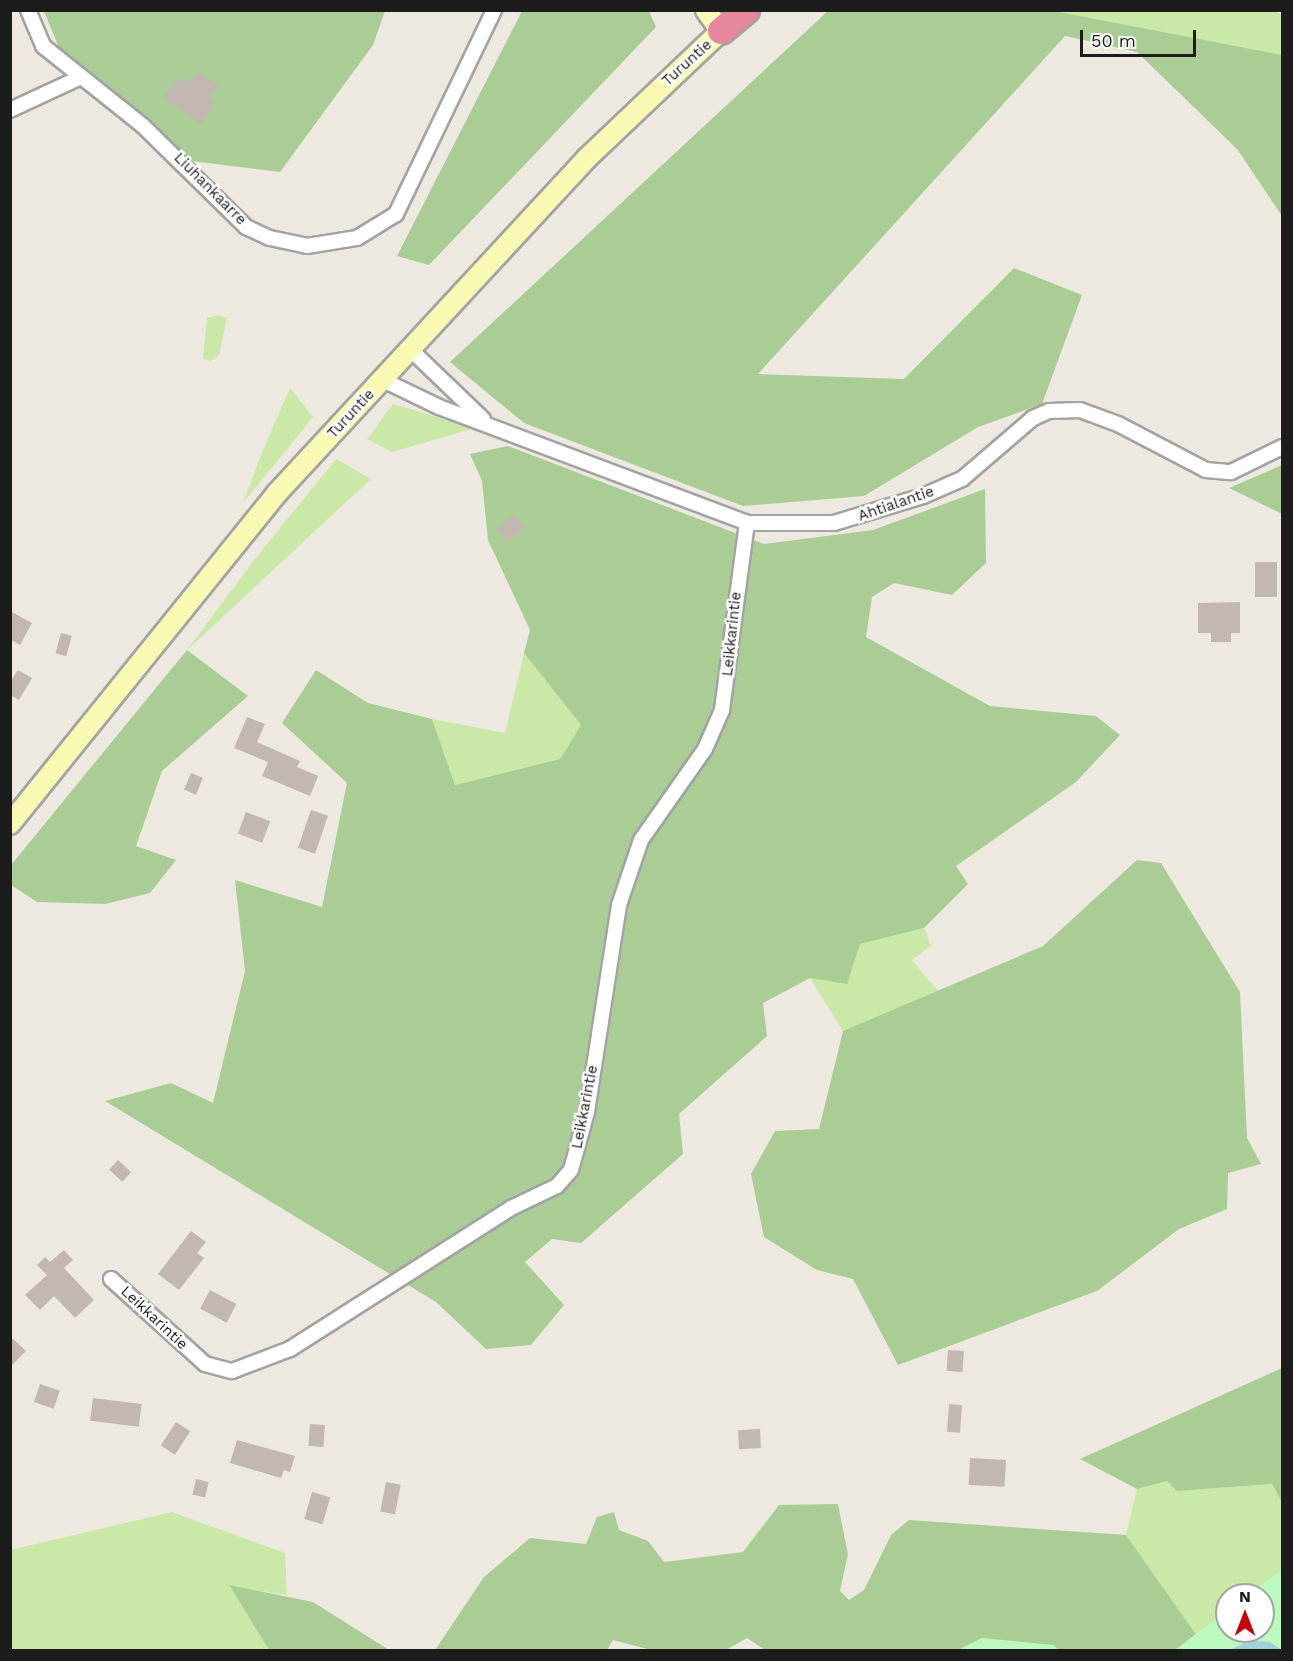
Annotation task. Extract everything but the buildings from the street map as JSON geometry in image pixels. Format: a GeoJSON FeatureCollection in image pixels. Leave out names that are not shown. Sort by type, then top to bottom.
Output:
{"type":"FeatureCollection","features":[{"type":"Feature","properties":{"kind":"highway"},"geometry":{"type":"LineString","coordinates":[[722,31],[746,10]]}},
{"type":"Feature","properties":{"kind":"main road"},"geometry":{"type":"LineString","coordinates":[[706,10],[722,31]]}},
{"type":"Feature","properties":{"kind":"main road","name":"Turuntie"},"geometry":{"type":"LineString","coordinates":[[10,824],[277,493],[586,159],[722,31]]}},
{"type":"Feature","properties":{"kind":"street","name":"Liuhankaarre"},"geometry":{"type":"LineString","coordinates":[[28,10],[44,46],[79,78],[170,149],[246,227],[298,244],[343,242],[378,229],[396,214],[494,10]]}},
{"type":"Feature","properties":{"kind":"street"},"geometry":{"type":"LineString","coordinates":[[10,110],[79,78]]}},
{"type":"Feature","properties":{"kind":"street","name":"Ahtialantie"},"geometry":{"type":"LineString","coordinates":[[411,350],[485,421]]}},
{"type":"Feature","properties":{"kind":"street","name":"Ahtialantie"},"geometry":{"type":"LineString","coordinates":[[383,381],[439,407],[485,421],[747,523],[834,523],[923,496],[962,479],[1034,418],[1049,411],[1080,410],[1118,424],[1206,470],[1231,472],[1282,447]]}},
{"type":"Feature","properties":{"kind":"street","name":"Leikkarintie"},"geometry":{"type":"LineString","coordinates":[[111,1279],[205,1364],[232,1371],[290,1349],[511,1208],[557,1186],[571,1170],[587,1112],[620,905],[641,840],[705,749],[722,710],[747,523]]}},
{"type":"Feature","properties":{"kind":"green space"},"geometry":{"type":"Polygon","coordinates":[[[44,11],[385,11],[373,45],[280,172],[191,161],[62,55],[44,11]]]}},
{"type":"Feature","properties":{"kind":"green space"},"geometry":{"type":"Polygon","coordinates":[[[522,11],[649,11],[656,27],[429,265],[397,256],[522,11]]]}},
{"type":"Feature","properties":{"kind":"green space"},"geometry":{"type":"Polygon","coordinates":[[[828,11],[1054,11],[1282,55],[1282,216],[1237,149],[1137,52],[1065,36],[758,374],[904,379],[1014,268],[1082,295],[1042,404],[978,427],[864,496],[743,506],[524,423],[450,362],[828,11]]]}},
{"type":"Feature","properties":{"kind":"green space"},"geometry":{"type":"Polygon","coordinates":[[[1054,11],[1275,11],[1282,15],[1282,55],[1054,11]]]}},
{"type":"Feature","properties":{"kind":"green space"},"geometry":{"type":"Polygon","coordinates":[[[218,315],[227,318],[219,355],[211,361],[203,359],[207,318],[218,315]]]}},
{"type":"Feature","properties":{"kind":"green space"},"geometry":{"type":"Polygon","coordinates":[[[290,388],[313,417],[243,503],[263,450],[290,388]]]}},
{"type":"Feature","properties":{"kind":"green space"},"geometry":{"type":"Polygon","coordinates":[[[393,404],[475,428],[392,452],[367,439],[393,404]]]}},
{"type":"Feature","properties":{"kind":"green space"},"geometry":{"type":"Polygon","coordinates":[[[508,446],[764,544],[873,530],[985,489],[986,563],[952,595],[894,583],[872,597],[866,637],[990,706],[1096,716],[1120,735],[1076,782],[956,866],[968,884],[924,928],[860,944],[847,984],[810,978],[763,1003],[767,1036],[679,1114],[683,1154],[581,1243],[552,1239],[525,1262],[564,1305],[531,1345],[486,1349],[436,1302],[105,1101],[171,1083],[213,1103],[245,971],[235,880],[322,907],[347,783],[282,723],[316,670],[368,703],[432,719],[455,785],[560,759],[581,725],[524,653],[530,630],[488,540],[482,481],[470,454],[508,446]]]}},
{"type":"Feature","properties":{"kind":"green space"},"geometry":{"type":"Polygon","coordinates":[[[336,459],[371,479],[187,650],[259,554],[336,459]]]}},
{"type":"Feature","properties":{"kind":"green space"},"geometry":{"type":"Polygon","coordinates":[[[1282,465],[1282,514],[1229,488],[1280,466],[1282,465]]]}},
{"type":"Feature","properties":{"kind":"green space"},"geometry":{"type":"Polygon","coordinates":[[[187,650],[248,696],[162,771],[136,846],[176,860],[150,893],[105,904],[37,902],[11,885],[11,865],[187,650]]]}},
{"type":"Feature","properties":{"kind":"green space"},"geometry":{"type":"Polygon","coordinates":[[[524,653],[581,725],[560,759],[455,785],[432,719],[505,733],[524,653]]]}},
{"type":"Feature","properties":{"kind":"green space"},"geometry":{"type":"Polygon","coordinates":[[[1137,860],[1161,863],[1240,992],[1247,1138],[1261,1164],[1228,1173],[1227,1209],[1179,1229],[1097,1291],[898,1365],[853,1279],[817,1270],[764,1237],[751,1174],[775,1131],[819,1129],[843,1031],[1043,946],[1137,860]]]}},
{"type":"Feature","properties":{"kind":"green space"},"geometry":{"type":"Polygon","coordinates":[[[924,928],[931,946],[912,960],[939,992],[843,1031],[810,978],[847,983],[860,944],[924,928]]]}},
{"type":"Feature","properties":{"kind":"green space"},"geometry":{"type":"Polygon","coordinates":[[[1282,1368],[1282,1503],[1272,1484],[1177,1491],[1167,1481],[1137,1489],[1080,1459],[1282,1368]]]}},
{"type":"Feature","properties":{"kind":"green space"},"geometry":{"type":"Polygon","coordinates":[[[1167,1481],[1177,1491],[1272,1484],[1282,1503],[1282,1646],[1207,1650],[1126,1535],[1137,1489],[1167,1481]]]}},
{"type":"Feature","properties":{"kind":"green space"},"geometry":{"type":"Polygon","coordinates":[[[838,1504],[848,1554],[840,1591],[849,1600],[864,1590],[891,1535],[909,1520],[1126,1535],[1207,1650],[765,1650],[747,1638],[726,1650],[651,1650],[613,1640],[607,1650],[435,1650],[484,1577],[530,1538],[586,1544],[597,1517],[614,1512],[619,1530],[648,1541],[664,1562],[743,1552],[779,1505],[838,1504]]]}},
{"type":"Feature","properties":{"kind":"green space"},"geometry":{"type":"Polygon","coordinates":[[[172,1512],[285,1553],[287,1595],[229,1586],[269,1650],[11,1650],[10,1550],[172,1512]]]}},
{"type":"Feature","properties":{"kind":"green space"},"geometry":{"type":"Polygon","coordinates":[[[1282,1570],[1282,1650],[1175,1650],[1215,1619],[1215,1643],[1275,1643],[1275,1583],[1264,1583],[1282,1570]]]}},
{"type":"Feature","properties":{"kind":"green space"},"geometry":{"type":"Polygon","coordinates":[[[229,1585],[313,1602],[389,1650],[269,1650],[229,1585]]]}},
{"type":"Feature","properties":{"kind":"green space"},"geometry":{"type":"Polygon","coordinates":[[[982,1638],[1053,1645],[1059,1650],[958,1650],[982,1638]]]}},
{"type":"Feature","properties":{"kind":"water"},"geometry":{"type":"Polygon","coordinates":[[[1244,1643],[1272,1643],[1282,1650],[1230,1650],[1244,1643]]]}}]}
